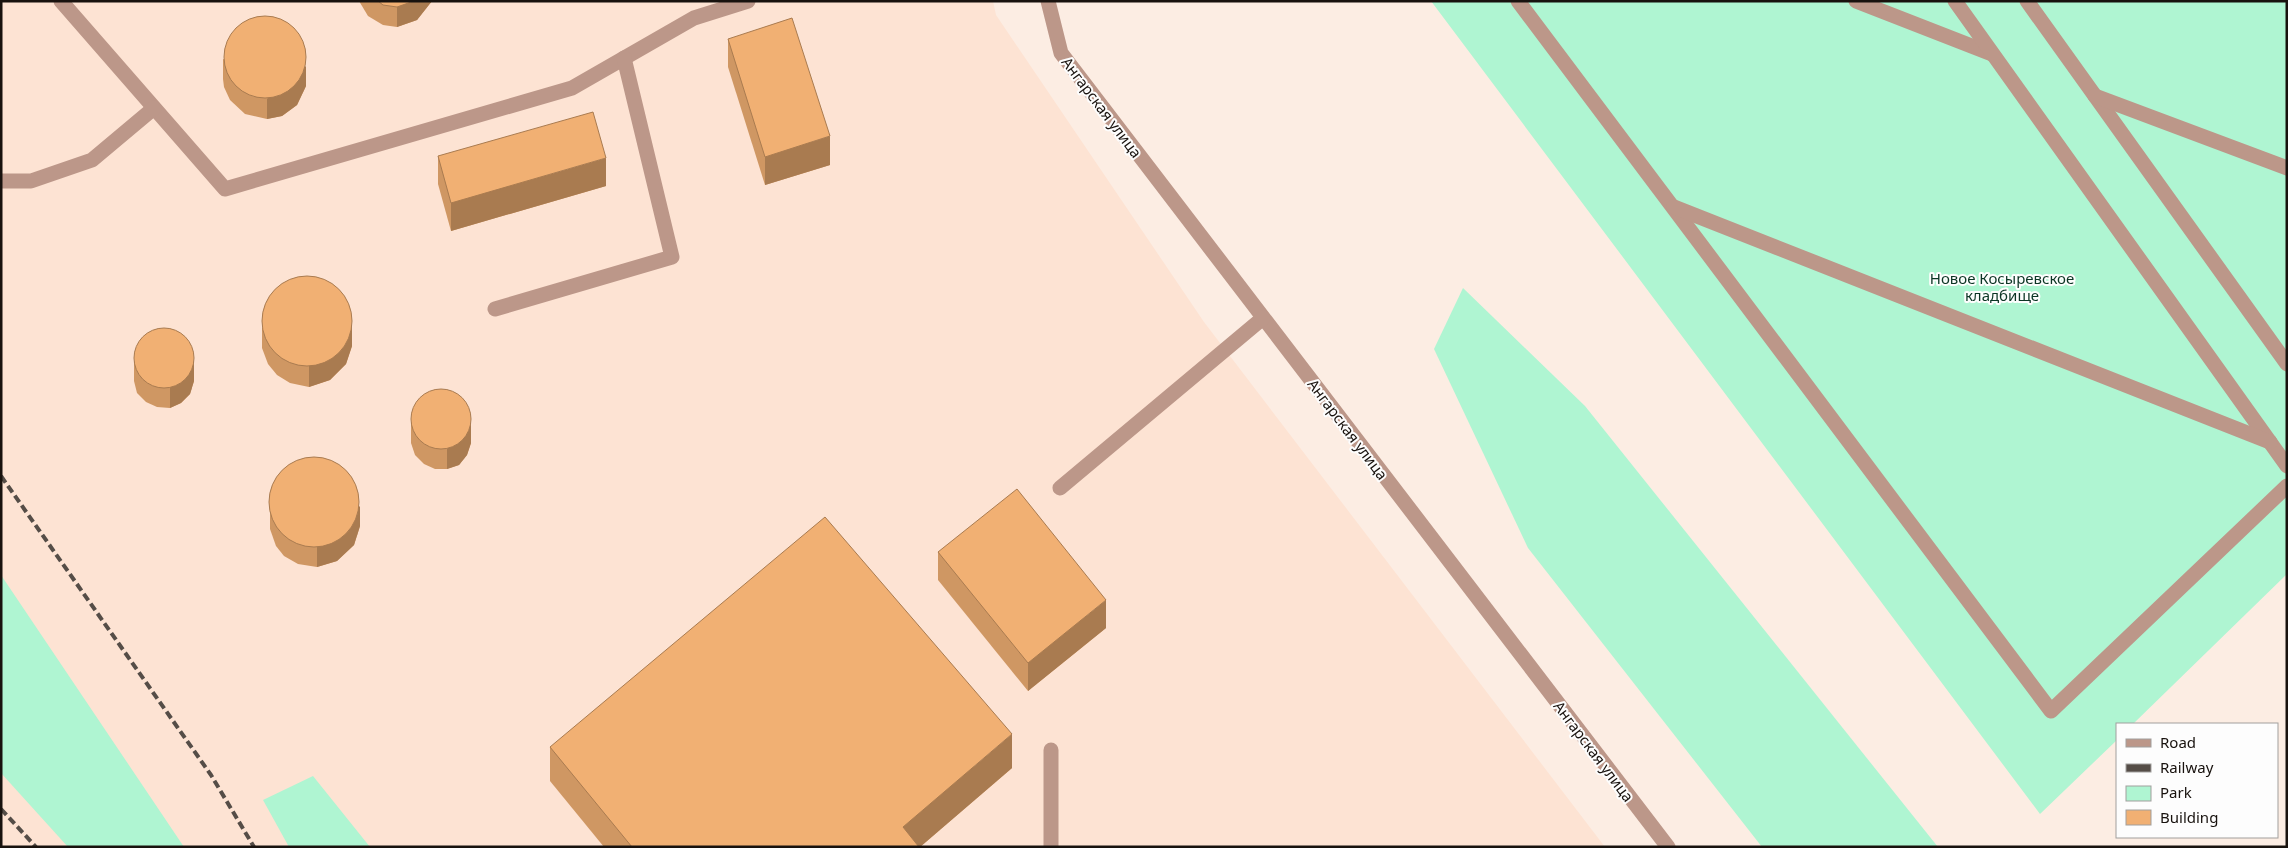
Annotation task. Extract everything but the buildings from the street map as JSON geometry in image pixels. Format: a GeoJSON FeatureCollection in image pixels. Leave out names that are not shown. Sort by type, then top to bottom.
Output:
{"type":"FeatureCollection","features":[{"type":"Feature","properties":{"kind":"street"},"geometry":{"type":"LineString","coordinates":[[61,1],[225,189],[572,88],[694,18],[748,1]]}},
{"type":"Feature","properties":{"kind":"street","name":"Ангарская улица"},"geometry":{"type":"LineString","coordinates":[[1048,1],[1061,53],[1668,847]]}},
{"type":"Feature","properties":{"kind":"street"},"geometry":{"type":"LineString","coordinates":[[1518,1],[2052,711],[2287,486]]}},
{"type":"Feature","properties":{"kind":"street"},"geometry":{"type":"LineString","coordinates":[[1856,1],[1992,54]]}},
{"type":"Feature","properties":{"kind":"street"},"geometry":{"type":"LineString","coordinates":[[1955,1],[2287,466]]}},
{"type":"Feature","properties":{"kind":"street"},"geometry":{"type":"LineString","coordinates":[[2027,1],[2287,364]]}},
{"type":"Feature","properties":{"kind":"street"},"geometry":{"type":"LineString","coordinates":[[495,309],[672,257],[624,58]]}},
{"type":"Feature","properties":{"kind":"street"},"geometry":{"type":"LineString","coordinates":[[2095,96],[2287,168]]}},
{"type":"Feature","properties":{"kind":"street"},"geometry":{"type":"LineString","coordinates":[[1,181],[31,181],[92,160],[154,108]]}},
{"type":"Feature","properties":{"kind":"street"},"geometry":{"type":"LineString","coordinates":[[1673,207],[2270,442]]}},
{"type":"Feature","properties":{"kind":"street"},"geometry":{"type":"LineString","coordinates":[[1060,488],[1262,318]]}},
{"type":"Feature","properties":{"kind":"street"},"geometry":{"type":"LineString","coordinates":[[1051,847],[1052,750]]}},
{"type":"Feature","properties":{"kind":"shaded area"},"geometry":{"type":"Polygon","coordinates":[[[1,1],[993,1],[996,15],[1204,322],[1605,847],[1,847],[1,1]]]}},
{"type":"Feature","properties":{"kind":"green space","name":"Новое Косыревское кладбище"},"geometry":{"type":"Polygon","coordinates":[[[1431,1],[2287,1],[2287,574],[2134,723],[2116,723],[2116,741],[2040,814],[1431,1]]]}},
{"type":"Feature","properties":{"kind":"green space"},"geometry":{"type":"Polygon","coordinates":[[[1463,288],[1585,406],[1938,847],[1762,847],[1528,548],[1434,349],[1463,288]]]}},
{"type":"Feature","properties":{"kind":"green space"},"geometry":{"type":"Polygon","coordinates":[[[1,575],[184,847],[68,847],[1,773],[1,575]]]}},
{"type":"Feature","properties":{"kind":"green space"},"geometry":{"type":"Polygon","coordinates":[[[313,776],[370,847],[289,847],[263,800],[313,776]]]}},
{"type":"Feature","properties":{"kind":"railway"},"geometry":{"type":"LineString","coordinates":[[1,476],[211,775],[254,847]]}},
{"type":"Feature","properties":{"kind":"railway"},"geometry":{"type":"LineString","coordinates":[[1,809],[36,847]]}}]}
